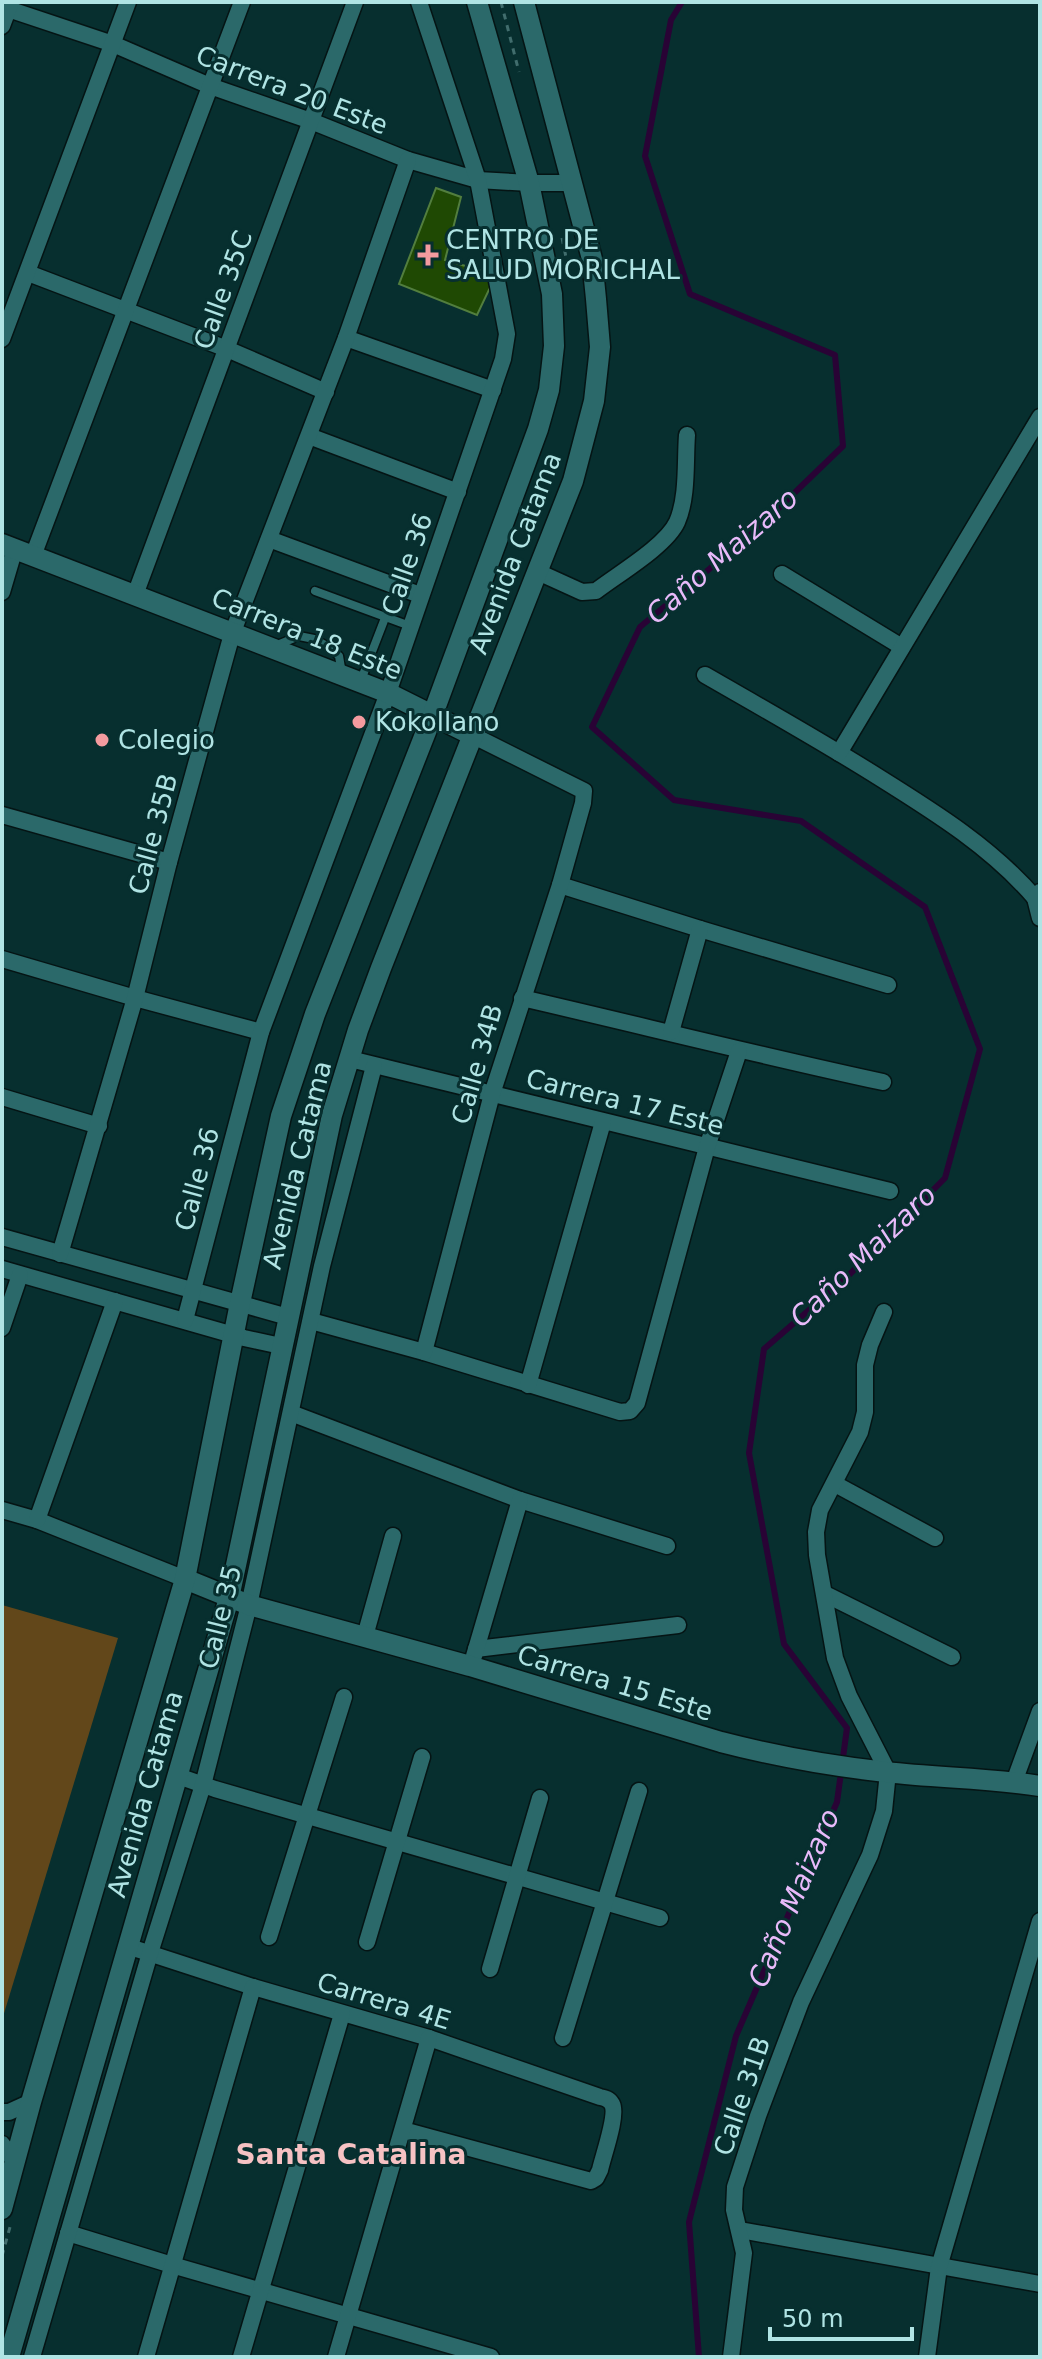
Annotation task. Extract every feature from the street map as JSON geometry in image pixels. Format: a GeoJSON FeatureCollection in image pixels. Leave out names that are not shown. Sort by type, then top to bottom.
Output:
{"type":"FeatureCollection","features":[{"type":"Feature","properties":{"kind":"main road","name":"Avenida Catama"},"geometry":{"type":"LineString","coordinates":[[2,2209],[185,1579],[281,1116],[315,1014],[433,714],[538,429],[549,390],[554,346],[552,294],[529,183],[477,2]]}},
{"type":"Feature","properties":{"kind":"main road","name":"Avenida Catama"},"geometry":{"type":"LineString","coordinates":[[9,2357],[229,1598],[332,1115],[381,968],[573,481],[594,401],[600,347],[592,259],[524,2]]}},
{"type":"Feature","properties":{"kind":"main road","name":"Carrera 18 Este"},"geometry":{"type":"LineString","coordinates":[[17,549],[388,693],[474,736]]}},
{"type":"Feature","properties":{"kind":"main road","name":"Carrera 15 Este"},"geometry":{"type":"LineString","coordinates":[[185,1579],[249,1605],[365,1636],[473,1658],[721,1742],[777,1756],[888,1772],[1040,1786]]}},
{"type":"Feature","properties":{"kind":"street"},"geometry":{"type":"LineString","coordinates":[[2,339],[128,2]]}},
{"type":"Feature","properties":{"kind":"street"},"geometry":{"type":"LineString","coordinates":[[2,592],[17,549],[126,311],[242,2]]}},
{"type":"Feature","properties":{"kind":"street","name":"Calle 35C"},"geometry":{"type":"LineString","coordinates":[[135,595],[355,2]]}},
{"type":"Feature","properties":{"kind":"street","name":"Calle 36"},"geometry":{"type":"LineString","coordinates":[[185,1320],[261,1032],[388,693],[503,359],[507,334],[478,180],[419,2]]}},
{"type":"Feature","properties":{"kind":"street","name":"Carrera 20 Este"},"geometry":{"type":"LineString","coordinates":[[6,11],[113,44],[210,86],[311,121],[408,160],[478,180],[572,183]]}},
{"type":"Feature","properties":{"kind":"street","name":"Calle 35B"},"geometry":{"type":"LineString","coordinates":[[60,1254],[135,998],[232,634],[326,392],[408,160]]}},
{"type":"Feature","properties":{"kind":"street"},"geometry":{"type":"LineString","coordinates":[[28,273],[227,349],[326,392]]}},
{"type":"Feature","properties":{"kind":"street"},"geometry":{"type":"LineString","coordinates":[[346,338],[493,390]]}},
{"type":"Feature","properties":{"kind":"street"},"geometry":{"type":"LineString","coordinates":[[839,753],[1040,417]]}},
{"type":"Feature","properties":{"kind":"street"},"geometry":{"type":"LineString","coordinates":[[538,572],[582,592],[596,591],[665,540],[676,523],[682,502],[687,435]]}},
{"type":"Feature","properties":{"kind":"street"},"geometry":{"type":"LineString","coordinates":[[309,436],[458,492]]}},
{"type":"Feature","properties":{"kind":"street"},"geometry":{"type":"LineString","coordinates":[[269,539],[420,595]]}},
{"type":"Feature","properties":{"kind":"street"},"geometry":{"type":"LineString","coordinates":[[782,574],[902,647]]}},
{"type":"Feature","properties":{"kind":"street"},"geometry":{"type":"LineString","coordinates":[[705,675],[945,818],[1037,895],[1040,918]]}},
{"type":"Feature","properties":{"kind":"street","name":"Carrera 18 Este"},"geometry":{"type":"LineString","coordinates":[[474,736],[584,791]]}},
{"type":"Feature","properties":{"kind":"street","name":"Calle 34B"},"geometry":{"type":"LineString","coordinates":[[424,1352],[492,1094],[560,885],[582,812],[584,791]]}},
{"type":"Feature","properties":{"kind":"street"},"geometry":{"type":"LineString","coordinates":[[2,815],[169,862]]}},
{"type":"Feature","properties":{"kind":"street"},"geometry":{"type":"LineString","coordinates":[[560,885],[888,985]]}},
{"type":"Feature","properties":{"kind":"street"},"geometry":{"type":"LineString","coordinates":[[671,1032],[700,929]]}},
{"type":"Feature","properties":{"kind":"street"},"geometry":{"type":"LineString","coordinates":[[2,959],[261,1032]]}},
{"type":"Feature","properties":{"kind":"street"},"geometry":{"type":"LineString","coordinates":[[522,998],[739,1051],[883,1082]]}},
{"type":"Feature","properties":{"kind":"street"},"geometry":{"type":"LineString","coordinates":[[311,1321],[620,1412],[630,1411],[637,1403],[707,1147],[739,1051]]}},
{"type":"Feature","properties":{"kind":"street","name":"Carrera 17 Este"},"geometry":{"type":"LineString","coordinates":[[350,1059],[890,1191]]}},
{"type":"Feature","properties":{"kind":"street","name":"Calle 35"},"geometry":{"type":"LineString","coordinates":[[32,2357],[150,1953],[203,1785],[249,1605],[311,1321],[374,1066]]}},
{"type":"Feature","properties":{"kind":"street"},"geometry":{"type":"LineString","coordinates":[[2,1097],[99,1126]]}},
{"type":"Feature","properties":{"kind":"street"},"geometry":{"type":"LineString","coordinates":[[528,1385],[603,1122]]}},
{"type":"Feature","properties":{"kind":"street"},"geometry":{"type":"LineString","coordinates":[[2,1237],[288,1317]]}},
{"type":"Feature","properties":{"kind":"street"},"geometry":{"type":"LineString","coordinates":[[2,1269],[281,1346]]}},
{"type":"Feature","properties":{"kind":"street"},"geometry":{"type":"LineString","coordinates":[[2,1328],[20,1275]]}},
{"type":"Feature","properties":{"kind":"street"},"geometry":{"type":"LineString","coordinates":[[37,1520],[115,1301]]}},
{"type":"Feature","properties":{"kind":"street"},"geometry":{"type":"LineString","coordinates":[[884,1312],[865,1365],[865,1412],[860,1432],[820,1510],[816,1532],[817,1555],[835,1658],[849,1696],[888,1772]]}},
{"type":"Feature","properties":{"kind":"street"},"geometry":{"type":"LineString","coordinates":[[291,1413],[520,1500],[667,1546]]}},
{"type":"Feature","properties":{"kind":"street"},"geometry":{"type":"LineString","coordinates":[[835,1484],[935,1538]]}},
{"type":"Feature","properties":{"kind":"street"},"geometry":{"type":"LineString","coordinates":[[520,1500],[473,1658],[678,1625]]}},
{"type":"Feature","properties":{"kind":"street"},"geometry":{"type":"LineString","coordinates":[[2,1510],[37,1520],[185,1579]]}},
{"type":"Feature","properties":{"kind":"street"},"geometry":{"type":"LineString","coordinates":[[365,1636],[393,1536]]}},
{"type":"Feature","properties":{"kind":"street"},"geometry":{"type":"LineString","coordinates":[[825,1594],[952,1657]]}},
{"type":"Feature","properties":{"kind":"street"},"geometry":{"type":"LineString","coordinates":[[269,1937],[344,1697]]}},
{"type":"Feature","properties":{"kind":"street"},"geometry":{"type":"LineString","coordinates":[[1014,1782],[1040,1711]]}},
{"type":"Feature","properties":{"kind":"street"},"geometry":{"type":"LineString","coordinates":[[367,1942],[422,1757]]}},
{"type":"Feature","properties":{"kind":"street","name":"Calle 31B"},"geometry":{"type":"LineString","coordinates":[[731,2357],[744,2253],[734,2210],[735,2187],[801,2002],[870,1855],[884,1811],[888,1772]]}},
{"type":"Feature","properties":{"kind":"street"},"geometry":{"type":"LineString","coordinates":[[178,1776],[660,1918]]}},
{"type":"Feature","properties":{"kind":"street"},"geometry":{"type":"LineString","coordinates":[[563,2038],[639,1791]]}},
{"type":"Feature","properties":{"kind":"street"},"geometry":{"type":"LineString","coordinates":[[490,1969],[540,1798]]}},
{"type":"Feature","properties":{"kind":"street"},"geometry":{"type":"LineString","coordinates":[[927,2357],[939,2267],[1039,1931]]}},
{"type":"Feature","properties":{"kind":"street","name":"Carrera 4E"},"geometry":{"type":"LineString","coordinates":[[127,1946],[253,1987],[429,2038],[609,2100],[613,2105],[600,2170],[591,2181],[403,2130]]}},
{"type":"Feature","properties":{"kind":"street"},"geometry":{"type":"LineString","coordinates":[[146,2357],[253,1987]]}},
{"type":"Feature","properties":{"kind":"street"},"geometry":{"type":"LineString","coordinates":[[241,2357],[342,2014]]}},
{"type":"Feature","properties":{"kind":"street"},"geometry":{"type":"LineString","coordinates":[[336,2357],[429,2038]]}},
{"type":"Feature","properties":{"kind":"street"},"geometry":{"type":"LineString","coordinates":[[2,2112],[31,2102]]}},
{"type":"Feature","properties":{"kind":"street"},"geometry":{"type":"LineString","coordinates":[[2,2144],[14,2161]]}},
{"type":"Feature","properties":{"kind":"street"},"geometry":{"type":"LineString","coordinates":[[740,2230],[1040,2284]]}},
{"type":"Feature","properties":{"kind":"street"},"geometry":{"type":"LineString","coordinates":[[68,2233],[491,2357]]}},
{"type":"Feature","properties":{"kind":"lane"},"geometry":{"type":"LineString","coordinates":[[315,591],[410,626]]}},
{"type":"Feature","properties":{"kind":"lane"},"geometry":{"type":"LineString","coordinates":[[351,678],[385,618]]}},
{"type":"Feature","properties":{"kind":"shaded area"},"geometry":{"type":"Polygon","coordinates":[[[2,1605],[118,1638],[2,2020],[2,1605]]]}},
{"type":"Feature","properties":{"kind":"building","name":"CENTRO DE SALUD MORICHAL"},"geometry":{"type":"Polygon","coordinates":[[[436,188],[461,197],[445,260],[496,275],[477,315],[399,284],[436,188]]]}},
{"type":"Feature","properties":{"kind":"waterway","name":"Caño Maizaro"},"geometry":{"type":"LineString","coordinates":[[682,2],[671,20],[645,156],[690,294],[835,355],[843,446],[756,530],[640,627],[592,727],[674,800],[801,821],[925,907],[980,1049],[945,1178],[846,1278],[764,1349],[749,1453],[784,1644],[847,1728],[837,1802],[736,2036],[689,2222],[699,2357]]}},
{"type":"Feature","properties":{"kind":"place","name":"CENTRO DE SALUD MORICHAL"},"geometry":{"type":"Point","coordinates":[428,255]}},
{"type":"Feature","properties":{"kind":"place","name":"Kokollano"},"geometry":{"type":"Point","coordinates":[359,722]}},
{"type":"Feature","properties":{"kind":"place","name":"Colegio"},"geometry":{"type":"Point","coordinates":[102,740]}},
{"type":"Feature","properties":{"kind":"district","name":"Santa Catalina"},"geometry":{"type":"Point","coordinates":[351,2154]}}]}
